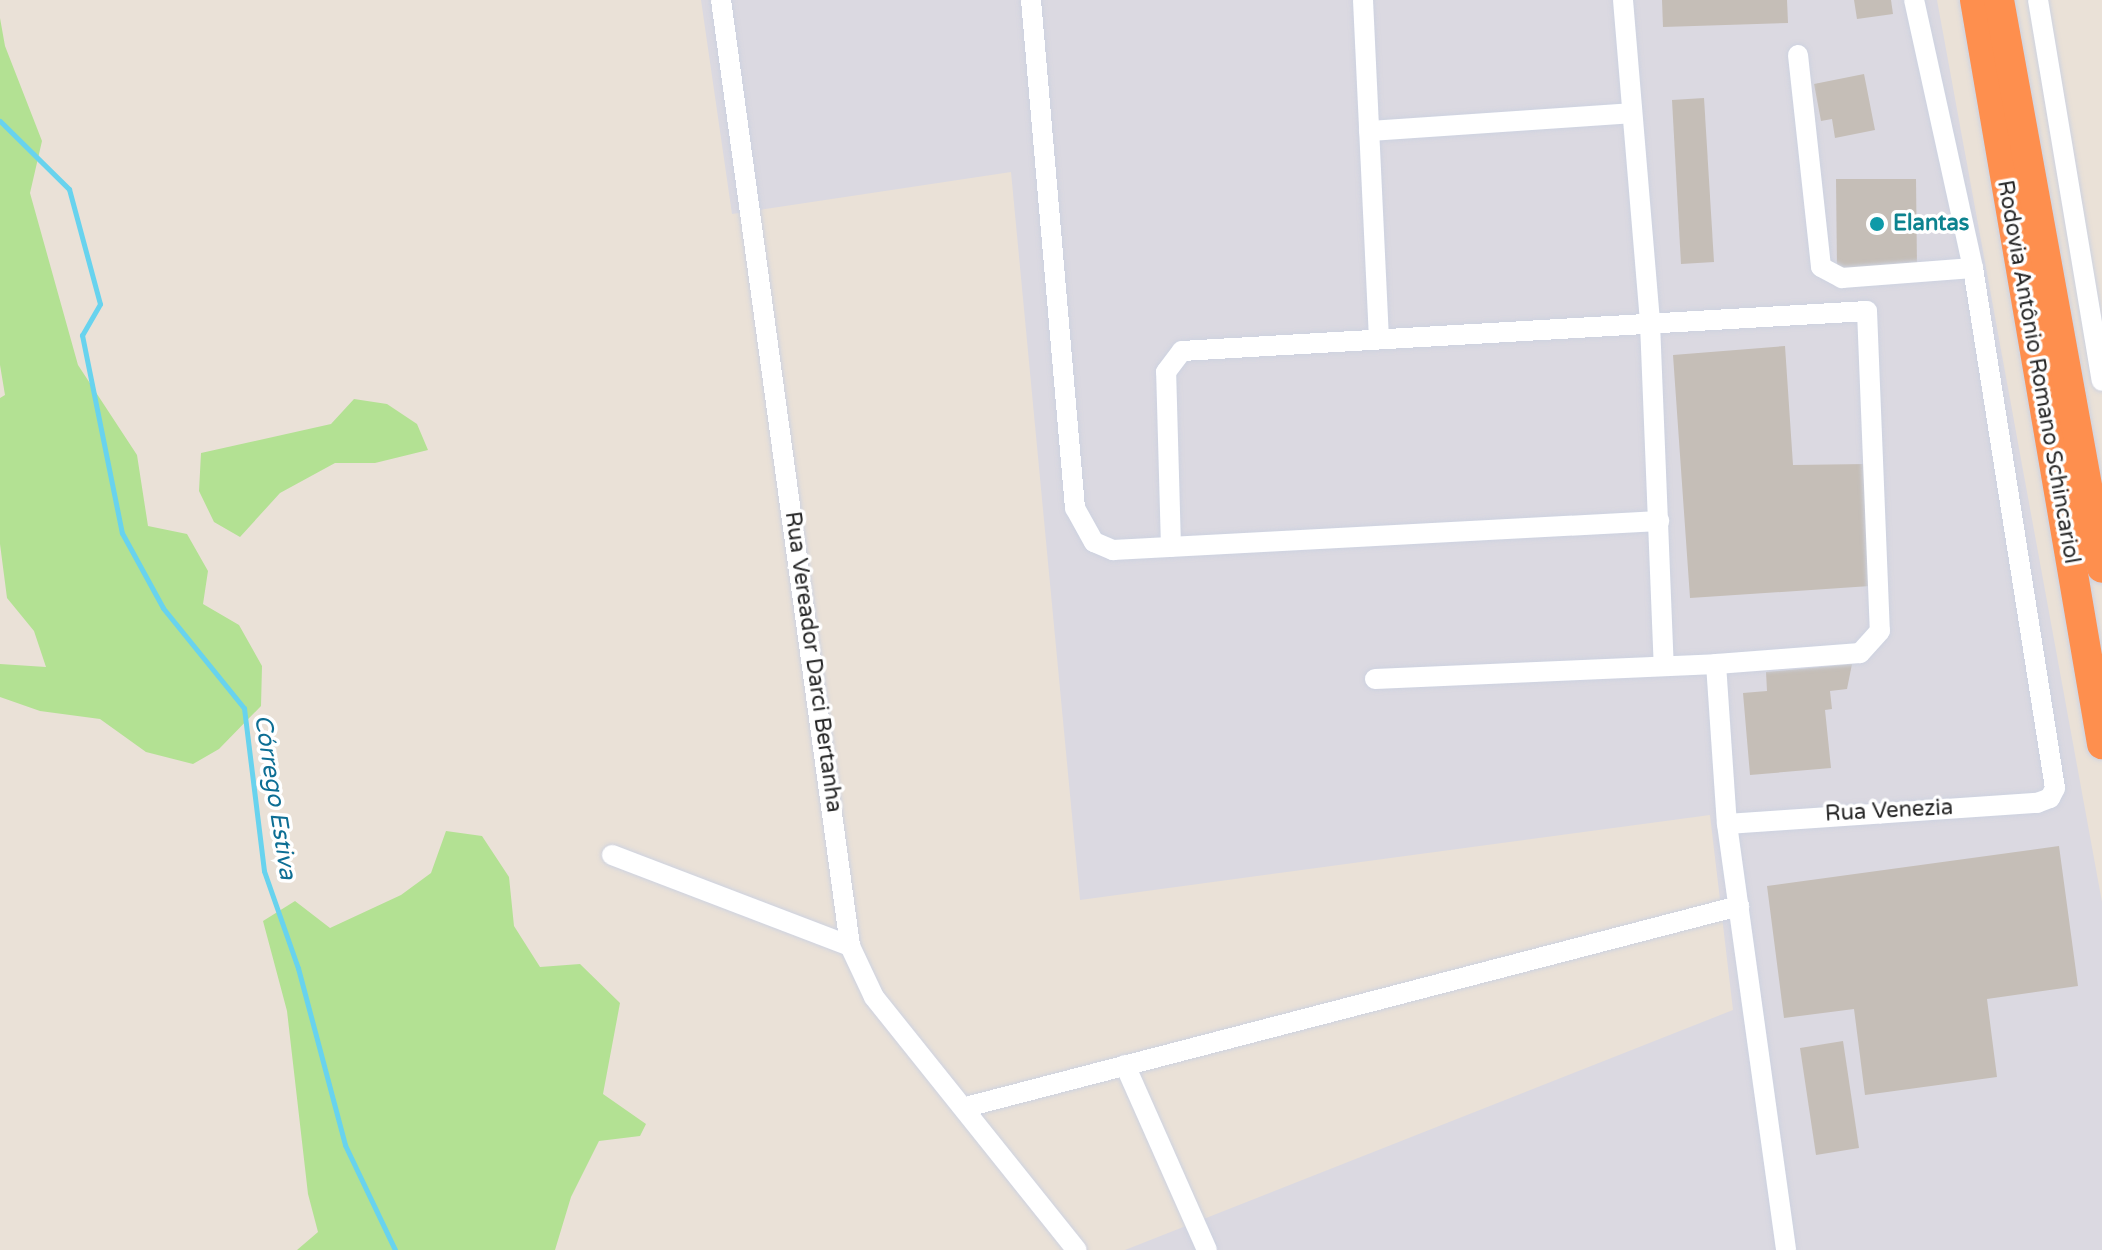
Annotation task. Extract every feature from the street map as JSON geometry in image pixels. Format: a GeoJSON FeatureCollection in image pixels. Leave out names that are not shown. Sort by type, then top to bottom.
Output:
{"type":"FeatureCollection","features":[{"type":"Feature","properties":{"kind":"highway","name":"Rodovia Antônio Romano Schincariol"},"geometry":{"type":"LineString","coordinates":[[1975,0],[2102,744]]}},
{"type":"Feature","properties":{"kind":"highway","name":"Rodovia Antônio Romano Schincariol"},"geometry":{"type":"LineString","coordinates":[[1999,0],[2102,568]]}},
{"type":"Feature","properties":{"kind":"street","name":"Rua Vereador Darci Bertanha"},"geometry":{"type":"LineString","coordinates":[[721,0],[850,946],[874,997],[966,1107],[1077,1250]]}},
{"type":"Feature","properties":{"kind":"street"},"geometry":{"type":"LineString","coordinates":[[1031,0],[1075,508],[1094,542],[1113,550],[1659,521]]}},
{"type":"Feature","properties":{"kind":"street"},"geometry":{"type":"LineString","coordinates":[[1363,0],[1379,337]]}},
{"type":"Feature","properties":{"kind":"street"},"geometry":{"type":"LineString","coordinates":[[1623,0],[1650,323],[1664,665]]}},
{"type":"Feature","properties":{"kind":"street"},"geometry":{"type":"LineString","coordinates":[[1798,55],[1821,267],[1842,278],[1973,268],[1914,0]]}},
{"type":"Feature","properties":{"kind":"street"},"geometry":{"type":"LineString","coordinates":[[2038,0],[2102,381]]}},
{"type":"Feature","properties":{"kind":"street"},"geometry":{"type":"LineString","coordinates":[[1369,131],[1631,113]]}},
{"type":"Feature","properties":{"kind":"street","name":"Rua Venezia"},"geometry":{"type":"LineString","coordinates":[[1727,824],[2037,803],[2050,798],[2055,788],[1973,268]]}},
{"type":"Feature","properties":{"kind":"street"},"geometry":{"type":"LineString","coordinates":[[1171,547],[1166,372],[1176,356],[1198,347],[1867,311],[1880,631],[1860,653],[1716,664],[1375,679]]}},
{"type":"Feature","properties":{"kind":"street"},"geometry":{"type":"LineString","coordinates":[[1716,664],[1727,824],[1786,1250]]}},
{"type":"Feature","properties":{"kind":"street"},"geometry":{"type":"LineString","coordinates":[[612,855],[850,946]]}},
{"type":"Feature","properties":{"kind":"street"},"geometry":{"type":"LineString","coordinates":[[966,1107],[1739,906]]}},
{"type":"Feature","properties":{"kind":"street"},"geometry":{"type":"LineString","coordinates":[[1125,1065],[1207,1250]]}},
{"type":"Feature","properties":{"kind":"shaded area"},"geometry":{"type":"Polygon","coordinates":[[[701,0],[1937,0],[2102,902],[2102,1250],[1125,1250],[1733,1010],[1710,815],[1080,900],[1011,172],[732,214],[701,0]]]}},
{"type":"Feature","properties":{"kind":"green space"},"geometry":{"type":"Polygon","coordinates":[[[0,18],[5,46],[42,141],[30,193],[78,365],[137,455],[148,526],[187,534],[208,571],[203,604],[239,625],[262,666],[261,706],[219,749],[193,764],[146,752],[100,719],[40,711],[0,697],[0,664],[46,667],[34,631],[7,598],[0,544],[0,398],[5,395],[0,365],[0,18]]]}},
{"type":"Feature","properties":{"kind":"green space"},"geometry":{"type":"Polygon","coordinates":[[[354,399],[387,404],[417,424],[428,450],[375,463],[335,463],[280,493],[240,537],[214,522],[199,491],[201,453],[331,424],[354,399]]]}},
{"type":"Feature","properties":{"kind":"green space"},"geometry":{"type":"Polygon","coordinates":[[[446,831],[482,836],[509,877],[514,926],[540,967],[580,964],[620,1003],[603,1094],[646,1124],[640,1136],[599,1141],[571,1197],[555,1250],[297,1250],[318,1232],[308,1194],[287,1011],[263,921],[295,901],[330,928],[401,895],[431,873],[446,831]]]}},
{"type":"Feature","properties":{"kind":"building"},"geometry":{"type":"Polygon","coordinates":[[[1662,0],[1787,0],[1788,23],[1663,27],[1662,0]]]}},
{"type":"Feature","properties":{"kind":"building"},"geometry":{"type":"Polygon","coordinates":[[[1854,0],[1891,0],[1893,14],[1857,19],[1854,0]]]}},
{"type":"Feature","properties":{"kind":"building"},"geometry":{"type":"Polygon","coordinates":[[[1864,74],[1875,130],[1835,138],[1832,119],[1821,121],[1814,84],[1864,74]]]}},
{"type":"Feature","properties":{"kind":"building"},"geometry":{"type":"Polygon","coordinates":[[[1704,98],[1714,262],[1681,264],[1672,100],[1704,98]]]}},
{"type":"Feature","properties":{"kind":"building","name":"Elantas"},"geometry":{"type":"Polygon","coordinates":[[[1836,179],[1916,179],[1917,268],[1837,269],[1836,179]]]}},
{"type":"Feature","properties":{"kind":"building"},"geometry":{"type":"Polygon","coordinates":[[[1785,346],[1793,465],[1867,464],[1870,586],[1690,598],[1673,355],[1785,346]]]}},
{"type":"Feature","properties":{"kind":"building"},"geometry":{"type":"Polygon","coordinates":[[[1852,664],[1847,689],[1830,691],[1832,709],[1825,710],[1831,768],[1750,775],[1743,693],[1767,691],[1766,672],[1852,664]]]}},
{"type":"Feature","properties":{"kind":"building"},"geometry":{"type":"Polygon","coordinates":[[[2059,846],[2078,986],[1987,999],[1997,1077],[1865,1095],[1854,1009],[1784,1018],[1767,886],[2059,846]]]}},
{"type":"Feature","properties":{"kind":"building"},"geometry":{"type":"Polygon","coordinates":[[[1843,1041],[1859,1148],[1816,1155],[1800,1048],[1843,1041]]]}},
{"type":"Feature","properties":{"kind":"waterway","name":"Córrego Estiva"},"geometry":{"type":"LineString","coordinates":[[0,121],[69,189],[100,304],[82,335],[122,533],[163,608],[244,708],[264,871],[298,968],[345,1145],[395,1250]]}},
{"type":"Feature","properties":{"kind":"place","name":"Elantas"},"geometry":{"type":"Point","coordinates":[1877,224]}}]}
